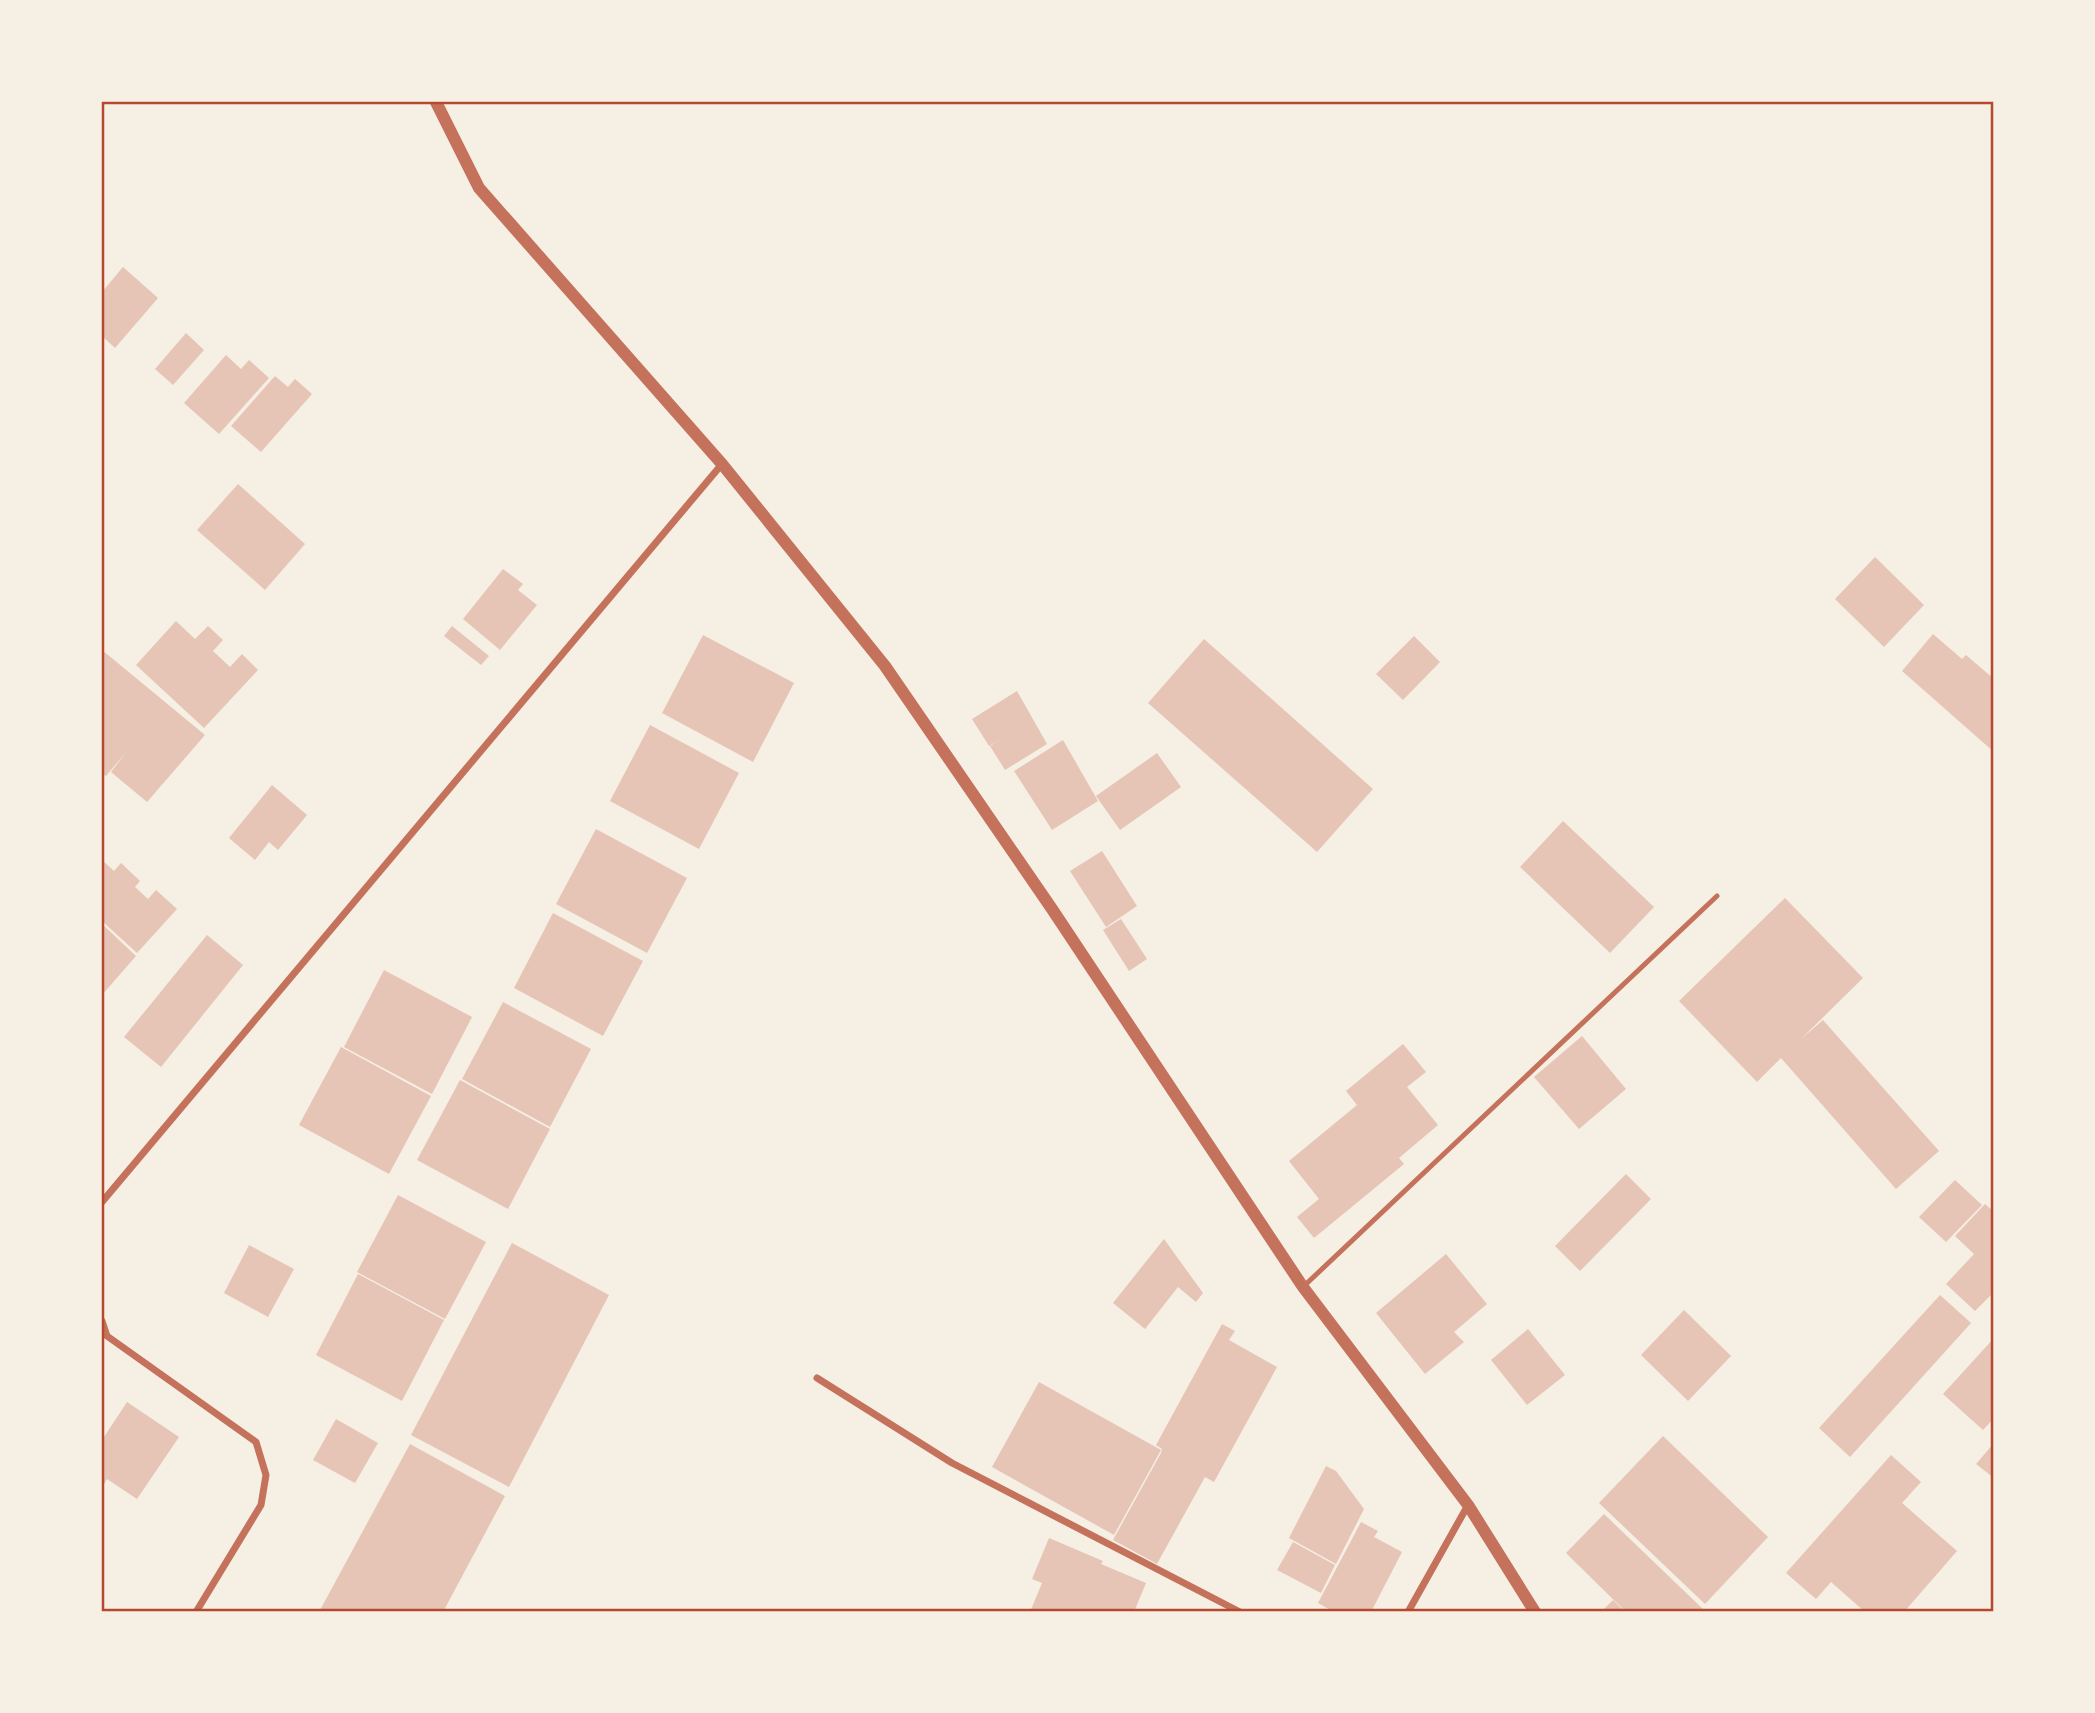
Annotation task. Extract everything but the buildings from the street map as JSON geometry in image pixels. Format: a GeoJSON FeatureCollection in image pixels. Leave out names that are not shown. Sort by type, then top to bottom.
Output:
{"type":"FeatureCollection","features":[{"type":"Feature","properties":{"kind":"street"},"geometry":{"type":"LineString","coordinates":[[436,102],[479,188],[722,464],[884,666],[1052,909],[1303,1287],[1468,1505],[1535,1612]]}},
{"type":"Feature","properties":{"kind":"street"},"geometry":{"type":"LineString","coordinates":[[102,1202],[722,464]]}},
{"type":"Feature","properties":{"kind":"street"},"geometry":{"type":"LineString","coordinates":[[102,1321],[107,1336],[256,1442],[266,1475],[261,1505],[196,1612]]}},
{"type":"Feature","properties":{"kind":"street"},"geometry":{"type":"LineString","coordinates":[[817,1378],[952,1463],[1240,1612]]}},
{"type":"Feature","properties":{"kind":"street"},"geometry":{"type":"LineString","coordinates":[[1408,1612],[1468,1505]]}},
{"type":"Feature","properties":{"kind":"lane"},"geometry":{"type":"LineString","coordinates":[[1303,1287],[1717,896]]}}]}
